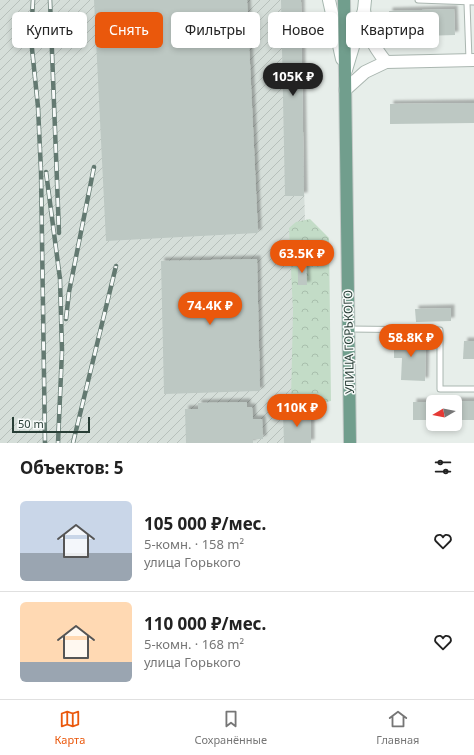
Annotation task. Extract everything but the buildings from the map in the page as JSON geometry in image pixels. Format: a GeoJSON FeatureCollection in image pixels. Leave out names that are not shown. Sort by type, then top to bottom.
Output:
{"type":"FeatureCollection","features":[{"type":"Feature","properties":{"kind":"main road"},"geometry":{"type":"LineString","coordinates":[[344,0],[345,73]]}},
{"type":"Feature","properties":{"kind":"main road","name":"УЛИЦА ГОРЬКОГО"},"geometry":{"type":"LineString","coordinates":[[345,73],[350,443]]}},
{"type":"Feature","properties":{"kind":"street","name":"УЛИЦА ГОРЬКОГО"},"geometry":{"type":"LineString","coordinates":[[329,0],[345,73]]}},
{"type":"Feature","properties":{"kind":"street","name":"УЛИЦА ГОРЬКОГО"},"geometry":{"type":"LineString","coordinates":[[345,73],[364,5]]}},
{"type":"Feature","properties":{"kind":"street"},"geometry":{"type":"LineString","coordinates":[[364,5],[368,34],[376,49],[386,62]]}},
{"type":"Feature","properties":{"kind":"street"},"geometry":{"type":"LineString","coordinates":[[345,90],[364,72],[386,62],[472,60]]}},
{"type":"Feature","properties":{"kind":"lane"},"geometry":{"type":"LineString","coordinates":[[418,0],[468,3],[474,2]]}},
{"type":"Feature","properties":{"kind":"lane"},"geometry":{"type":"LineString","coordinates":[[468,3],[472,60]]}},
{"type":"Feature","properties":{"kind":"lane"},"geometry":{"type":"LineString","coordinates":[[348,329],[440,330],[440,389],[474,389]]}},
{"type":"Feature","properties":{"kind":"shaded area"},"geometry":{"type":"Polygon","coordinates":[[[0,0],[299,0],[299,12],[268,12],[268,48],[300,48],[311,443],[0,443],[0,0]]]}},
{"type":"Feature","properties":{"kind":"green space"},"geometry":{"type":"Polygon","coordinates":[[[310,219],[329,238],[331,401],[301,407],[291,400],[293,311],[289,228],[296,222],[310,219]]]}},
{"type":"Feature","properties":{"kind":"railway"},"geometry":{"type":"LineString","coordinates":[[33,0],[31,39],[38,107],[41,171],[45,443]]}},
{"type":"Feature","properties":{"kind":"railway"},"geometry":{"type":"LineString","coordinates":[[50,0],[59,233]]}},
{"type":"Feature","properties":{"kind":"railway"},"geometry":{"type":"LineString","coordinates":[[66,319],[69,292],[94,167]]}},
{"type":"Feature","properties":{"kind":"railway"},"geometry":{"type":"LineString","coordinates":[[46,172],[60,279],[62,351],[58,443]]}},
{"type":"Feature","properties":{"kind":"railway"},"geometry":{"type":"LineString","coordinates":[[73,443],[116,266]]}}]}
